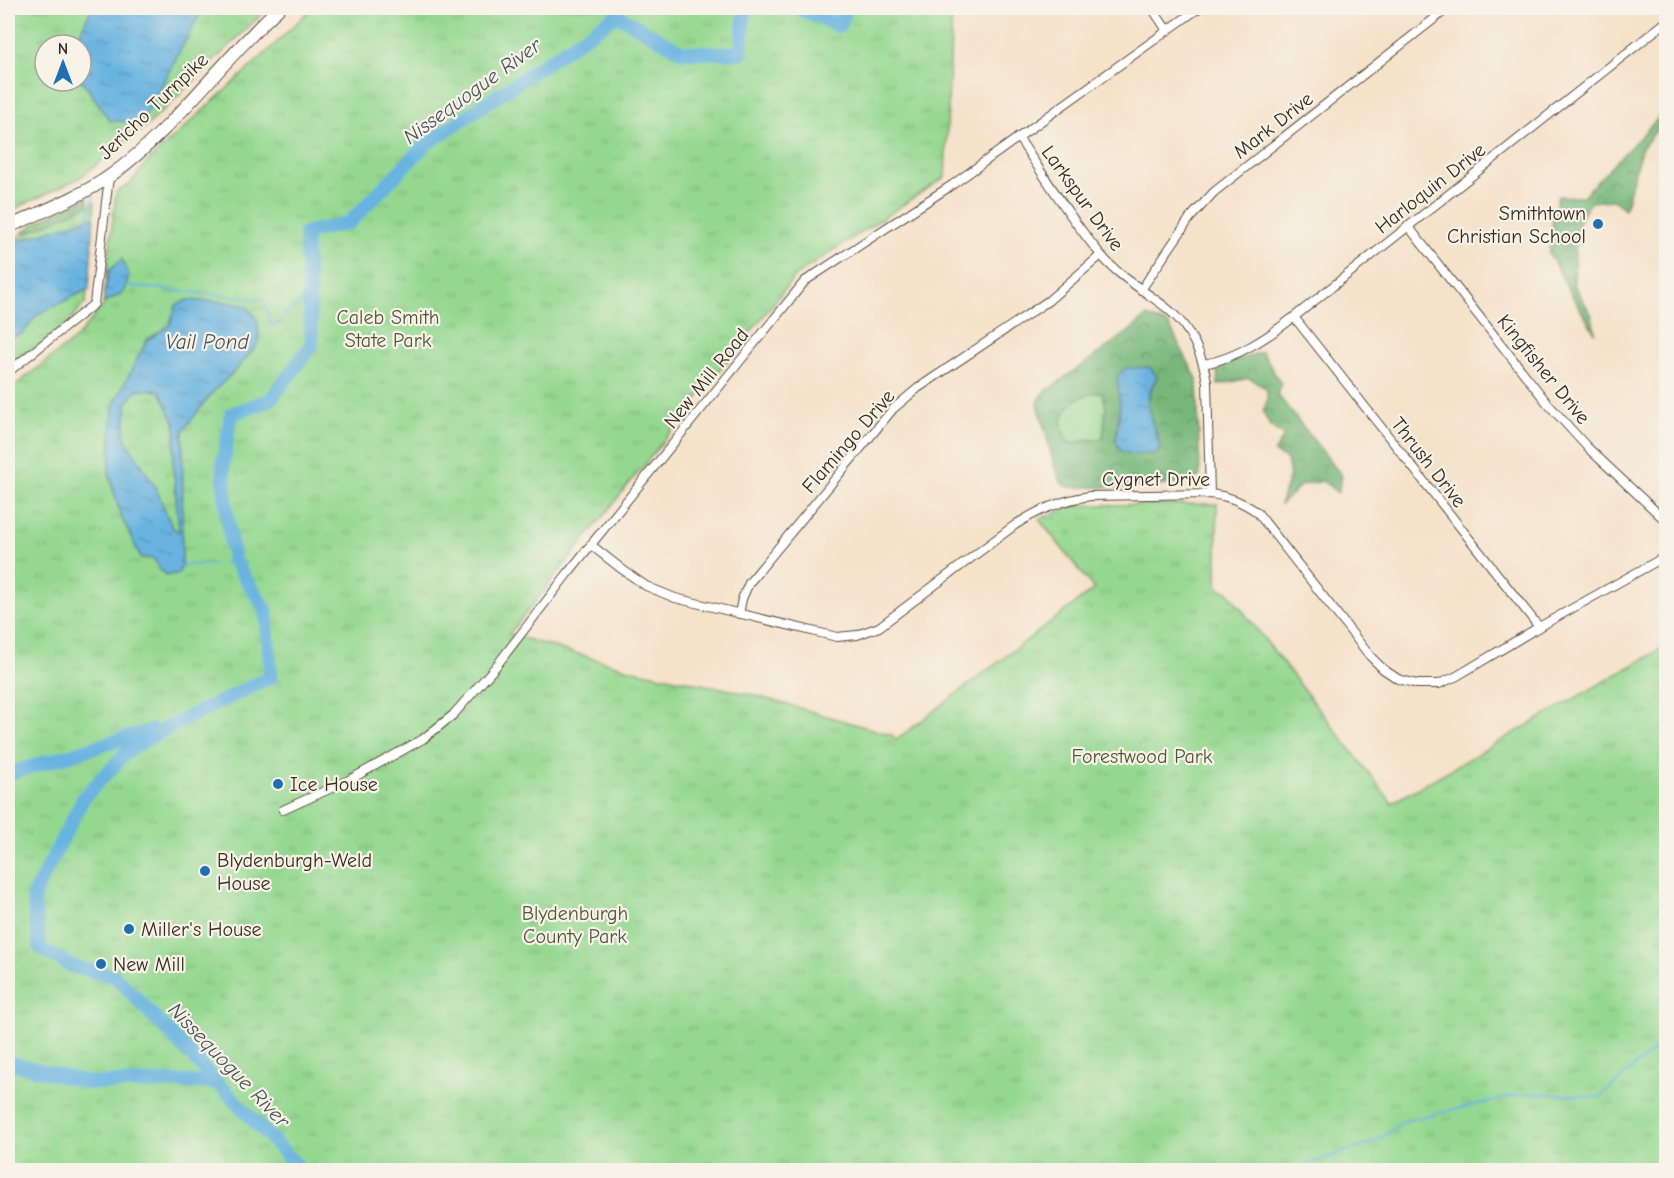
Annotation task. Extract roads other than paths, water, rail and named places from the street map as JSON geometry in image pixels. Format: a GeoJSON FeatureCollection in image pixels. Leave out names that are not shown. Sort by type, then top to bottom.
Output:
{"type":"FeatureCollection","features":[{"type":"Feature","properties":{"kind":"main road","name":"Jericho Turnpike"},"geometry":{"type":"LineString","coordinates":[[8,227],[110,176],[152,140],[279,8]]}},
{"type":"Feature","properties":{"kind":"street"},"geometry":{"type":"LineString","coordinates":[[1152,8],[1166,29]]}},
{"type":"Feature","properties":{"kind":"street","name":"New Mill Road"},"geometry":{"type":"LineString","coordinates":[[282,810],[349,780],[423,739],[453,714],[497,665],[805,281],[952,185],[1166,29],[1199,8]]}},
{"type":"Feature","properties":{"kind":"street","name":"Mark Drive"},"geometry":{"type":"LineString","coordinates":[[1141,290],[1190,218],[1214,192],[1448,8]]}},
{"type":"Feature","properties":{"kind":"street","name":"Harloquin Drive"},"geometry":{"type":"LineString","coordinates":[[1204,364],[1219,361],[1268,336],[1294,317],[1666,22]]}},
{"type":"Feature","properties":{"kind":"street","name":"Larkspur Drive"},"geometry":{"type":"LineString","coordinates":[[1018,138],[1101,255],[1124,278],[1169,310],[1179,320],[1204,364],[1207,382],[1210,494]]}},
{"type":"Feature","properties":{"kind":"street"},"geometry":{"type":"LineString","coordinates":[[8,372],[94,304],[110,176]]}},
{"type":"Feature","properties":{"kind":"street","name":"Kingfisher Drive"},"geometry":{"type":"LineString","coordinates":[[1408,226],[1548,404],[1588,448],[1666,521]]}},
{"type":"Feature","properties":{"kind":"street","name":"Flamingo Drive"},"geometry":{"type":"LineString","coordinates":[[739,614],[749,583],[893,409],[918,388],[1048,301],[1101,255]]}},
{"type":"Feature","properties":{"kind":"street","name":"Thrush Drive"},"geometry":{"type":"LineString","coordinates":[[1294,317],[1539,627]]}},
{"type":"Feature","properties":{"kind":"street","name":"Cygnet Drive"},"geometry":{"type":"LineString","coordinates":[[591,545],[646,586],[675,598],[837,637],[879,627],[1015,525],[1052,505],[1090,496],[1210,494],[1226,496],[1243,502],[1257,512],[1370,656],[1383,669],[1398,679],[1417,684],[1439,684],[1457,676],[1666,556]]}},
{"type":"Feature","properties":{"kind":"water"},"geometry":{"type":"Polygon","coordinates":[[[92,8],[203,8],[142,122],[110,121],[91,93],[93,93],[93,33],[80,33],[92,8]]]}},
{"type":"Feature","properties":{"kind":"water"},"geometry":{"type":"Polygon","coordinates":[[[94,217],[89,289],[38,314],[22,334],[8,338],[8,244],[94,217]]]}},
{"type":"Feature","properties":{"kind":"water"},"geometry":{"type":"Polygon","coordinates":[[[122,259],[129,276],[123,293],[104,303],[109,271],[122,259]]]}},
{"type":"Feature","properties":{"kind":"water","name":"Vail Pond"},"geometry":{"type":"Polygon","coordinates":[[[187,300],[247,306],[258,321],[259,343],[212,393],[183,431],[182,565],[178,574],[166,575],[159,569],[154,559],[141,558],[121,516],[109,474],[113,406],[147,340],[170,325],[176,305],[187,300]],[[138,389],[127,403],[124,437],[156,488],[172,527],[179,532],[173,462],[176,426],[160,391],[138,389]]]}},
{"type":"Feature","properties":{"kind":"water"},"geometry":{"type":"Polygon","coordinates":[[[1150,367],[1157,377],[1151,388],[1148,405],[1160,448],[1155,454],[1132,454],[1121,451],[1116,442],[1120,404],[1117,375],[1126,368],[1150,367]]]}},
{"type":"Feature","properties":{"kind":"waterway","name":"Nissequogue River"},"geometry":{"type":"LineString","coordinates":[[301,1170],[116,977],[71,966],[40,948],[33,896],[84,797],[131,748],[271,677],[266,610],[234,561],[227,516],[223,465],[231,414],[270,400],[312,345],[305,233],[349,223],[426,144],[617,15],[682,52],[741,53],[745,8]]}},
{"type":"Feature","properties":{"kind":"waterway","name":"Nissequogue River"},"geometry":{"type":"LineString","coordinates":[[799,8],[839,26],[847,8]]}},
{"type":"Feature","properties":{"kind":"waterway"},"geometry":{"type":"LineString","coordinates":[[121,138],[128,121]]}},
{"type":"Feature","properties":{"kind":"waterway"},"geometry":{"type":"LineString","coordinates":[[87,221],[94,195]]}},
{"type":"Feature","properties":{"kind":"waterway"},"geometry":{"type":"LineString","coordinates":[[122,285],[263,300],[271,326],[280,323],[286,313],[308,297]]}},
{"type":"Feature","properties":{"kind":"waterway"},"geometry":{"type":"LineString","coordinates":[[222,563],[234,561]]}},
{"type":"Feature","properties":{"kind":"waterway"},"geometry":{"type":"LineString","coordinates":[[182,565],[214,564]]}},
{"type":"Feature","properties":{"kind":"waterway"},"geometry":{"type":"LineString","coordinates":[[8,774],[152,730]]}},
{"type":"Feature","properties":{"kind":"waterway"},"geometry":{"type":"LineString","coordinates":[[1290,1170],[1377,1141],[1402,1122],[1526,1093],[1600,1097],[1666,1039]]}},
{"type":"Feature","properties":{"kind":"waterway"},"geometry":{"type":"LineString","coordinates":[[8,1062],[89,1083],[216,1082]]}},
{"type":"Feature","properties":{"kind":"place","name":"Smithtown Christian School"},"geometry":{"type":"Point","coordinates":[1598,224]}},
{"type":"Feature","properties":{"kind":"place","name":"Ice House"},"geometry":{"type":"Point","coordinates":[278,784]}},
{"type":"Feature","properties":{"kind":"place","name":"Blydenburgh-Weld House"},"geometry":{"type":"Point","coordinates":[205,871]}},
{"type":"Feature","properties":{"kind":"place","name":"Miller's House"},"geometry":{"type":"Point","coordinates":[129,929]}},
{"type":"Feature","properties":{"kind":"place","name":"New Mill"},"geometry":{"type":"Point","coordinates":[101,964]}},
{"type":"Feature","properties":{"kind":"park label","name":"Caleb Smith State Park"},"geometry":{"type":"Point","coordinates":[388,328]}},
{"type":"Feature","properties":{"kind":"park label","name":"Forestwood Park"},"geometry":{"type":"Point","coordinates":[1142,756]}},
{"type":"Feature","properties":{"kind":"park label","name":"Blydenburgh County Park"},"geometry":{"type":"Point","coordinates":[575,924]}}]}
